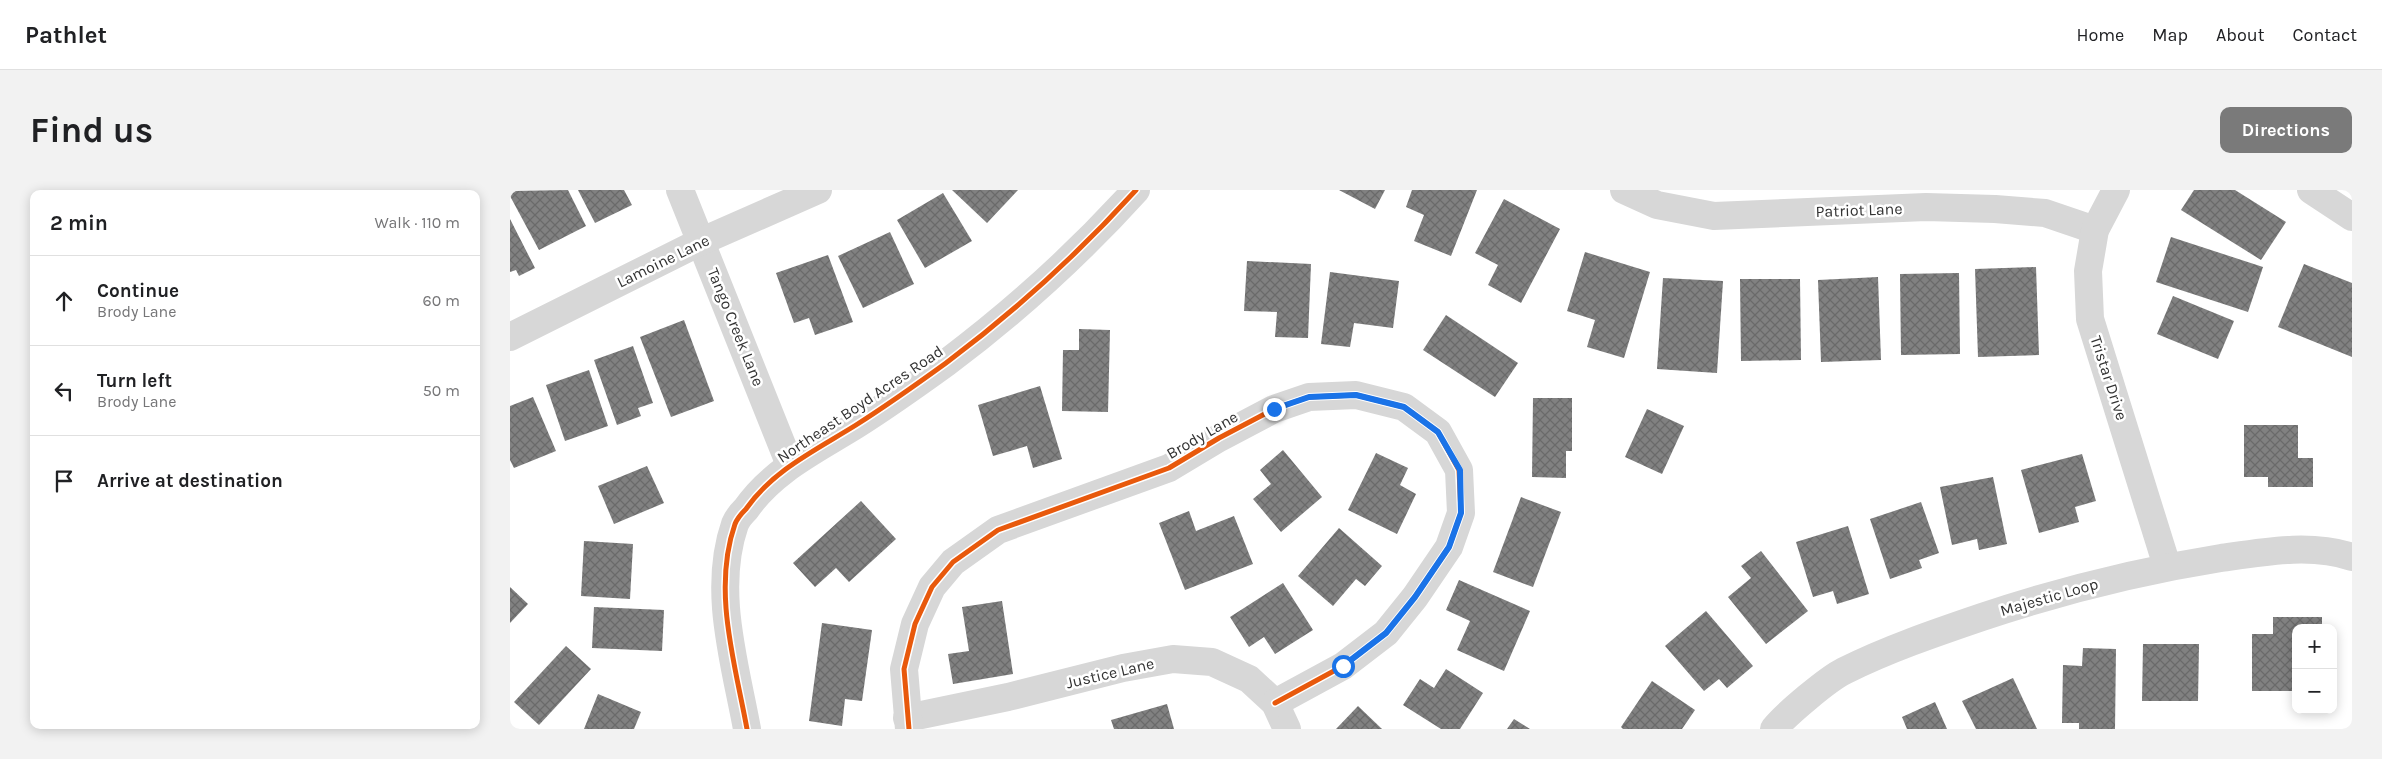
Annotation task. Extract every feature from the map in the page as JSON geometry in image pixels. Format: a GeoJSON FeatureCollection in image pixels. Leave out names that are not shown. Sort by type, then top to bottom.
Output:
{"type":"FeatureCollection","features":[{"type":"Feature","properties":{"kind":"street","name":"Tango Creek Lane"},"geometry":{"type":"LineString","coordinates":[[680,190],[790,465]]}},
{"type":"Feature","properties":{"kind":"street","name":"Lamoine Lane"},"geometry":{"type":"LineString","coordinates":[[510,337],[702,241],[818,190]]}},
{"type":"Feature","properties":{"kind":"street","name":"Northeast Boyd Acres Road"},"geometry":{"type":"LineString","coordinates":[[747,729],[727,614],[724,568],[736,523],[758,492],[790,465],[857,425],[946,362],[1021,301],[1103,227],[1136,190]]}},
{"type":"Feature","properties":{"kind":"street","name":"Patriot Lane"},"geometry":{"type":"LineString","coordinates":[[1624,190],[1657,205],[1714,216],[1925,198],[2045,213],[2095,230]]}},
{"type":"Feature","properties":{"kind":"street","name":"Tristar Drive"},"geometry":{"type":"LineString","coordinates":[[2116,190],[2095,230],[2088,270],[2090,319],[2167,566]]}},
{"type":"Feature","properties":{"kind":"street"},"geometry":{"type":"LineString","coordinates":[[2311,190],[2352,217]]}},
{"type":"Feature","properties":{"kind":"street","name":"Brody Lane"},"geometry":{"type":"LineString","coordinates":[[908,723],[904,669],[915,624],[932,587],[953,562],[998,530],[1169,468],[1219,438],[1274,409],[1309,397],[1356,395],[1404,407],[1438,432],[1460,470],[1461,513],[1449,547],[1415,597],[1386,633],[1343,666],[1275,703]]}},
{"type":"Feature","properties":{"kind":"street","name":"Majestic Loop"},"geometry":{"type":"LineString","coordinates":[[1774,729],[1782,719],[1842,672],[1923,636],[2031,601],[2167,566],[2272,551],[2335,551],[2352,556]]}},
{"type":"Feature","properties":{"kind":"street","name":"Justice Lane"},"geometry":{"type":"LineString","coordinates":[[908,723],[1123,668],[1172,659],[1212,662],[1249,679],[1275,703],[1287,729]]}},
{"type":"Feature","properties":{"kind":"building"},"geometry":{"type":"Polygon","coordinates":[[[568,190],[586,226],[539,250],[510,196],[510,191],[568,190]]]}},
{"type":"Feature","properties":{"kind":"building"},"geometry":{"type":"Polygon","coordinates":[[[578,190],[624,190],[632,205],[595,223],[578,190]]]}},
{"type":"Feature","properties":{"kind":"building"},"geometry":{"type":"Polygon","coordinates":[[[952,190],[1018,190],[987,223],[952,190]]]}},
{"type":"Feature","properties":{"kind":"building"},"geometry":{"type":"Polygon","coordinates":[[[1339,190],[1385,190],[1375,209],[1339,190]]]}},
{"type":"Feature","properties":{"kind":"building"},"geometry":{"type":"Polygon","coordinates":[[[1412,190],[1477,190],[1451,256],[1414,241],[1424,215],[1406,207],[1412,190]]]}},
{"type":"Feature","properties":{"kind":"building"},"geometry":{"type":"Polygon","coordinates":[[[2194,190],[2235,190],[2286,222],[2261,260],[2181,210],[2194,190]]]}},
{"type":"Feature","properties":{"kind":"building"},"geometry":{"type":"Polygon","coordinates":[[[943,193],[972,241],[925,268],[897,220],[943,193]]]}},
{"type":"Feature","properties":{"kind":"building"},"geometry":{"type":"Polygon","coordinates":[[[1504,199],[1560,229],[1521,303],[1488,285],[1498,265],[1475,253],[1504,199]]]}},
{"type":"Feature","properties":{"kind":"building"},"geometry":{"type":"Polygon","coordinates":[[[510,219],[535,268],[519,276],[516,270],[510,272],[510,219]]]}},
{"type":"Feature","properties":{"kind":"building"},"geometry":{"type":"Polygon","coordinates":[[[890,232],[914,284],[863,308],[838,256],[890,232]]]}},
{"type":"Feature","properties":{"kind":"building"},"geometry":{"type":"Polygon","coordinates":[[[2171,237],[2263,267],[2248,312],[2156,282],[2171,237]]]}},
{"type":"Feature","properties":{"kind":"building"},"geometry":{"type":"Polygon","coordinates":[[[1585,252],[1650,272],[1624,358],[1587,347],[1595,320],[1567,311],[1585,252]]]}},
{"type":"Feature","properties":{"kind":"building"},"geometry":{"type":"Polygon","coordinates":[[[828,255],[853,322],[815,335],[809,318],[794,323],[776,273],[828,255]]]}},
{"type":"Feature","properties":{"kind":"building"},"geometry":{"type":"Polygon","coordinates":[[[1247,261],[1311,264],[1308,338],[1275,337],[1277,312],[1244,311],[1247,261]]]}},
{"type":"Feature","properties":{"kind":"building"},"geometry":{"type":"Polygon","coordinates":[[[2304,264],[2352,283],[2352,357],[2278,327],[2304,264]]]}},
{"type":"Feature","properties":{"kind":"building"},"geometry":{"type":"Polygon","coordinates":[[[2036,267],[2039,355],[1978,357],[1975,269],[2036,267]]]}},
{"type":"Feature","properties":{"kind":"building"},"geometry":{"type":"Polygon","coordinates":[[[1330,272],[1399,281],[1393,328],[1354,323],[1350,347],[1321,344],[1330,272]]]}},
{"type":"Feature","properties":{"kind":"building"},"geometry":{"type":"Polygon","coordinates":[[[1959,273],[1960,354],[1901,355],[1900,274],[1959,273]]]}},
{"type":"Feature","properties":{"kind":"building"},"geometry":{"type":"Polygon","coordinates":[[[1878,277],[1881,360],[1821,362],[1818,280],[1878,277]]]}},
{"type":"Feature","properties":{"kind":"building"},"geometry":{"type":"Polygon","coordinates":[[[1663,278],[1723,281],[1717,373],[1657,369],[1663,278]]]}},
{"type":"Feature","properties":{"kind":"building"},"geometry":{"type":"Polygon","coordinates":[[[1740,279],[1800,279],[1801,360],[1741,361],[1740,279]]]}},
{"type":"Feature","properties":{"kind":"building"},"geometry":{"type":"Polygon","coordinates":[[[2173,296],[2234,321],[2218,359],[2157,334],[2173,296]]]}},
{"type":"Feature","properties":{"kind":"building"},"geometry":{"type":"Polygon","coordinates":[[[1446,315],[1518,363],[1495,397],[1423,350],[1446,315]]]}},
{"type":"Feature","properties":{"kind":"building"},"geometry":{"type":"Polygon","coordinates":[[[684,320],[714,401],[671,417],[640,337],[684,320]]]}},
{"type":"Feature","properties":{"kind":"building"},"geometry":{"type":"Polygon","coordinates":[[[1079,329],[1110,330],[1108,412],[1062,411],[1063,350],[1079,350],[1079,329]]]}},
{"type":"Feature","properties":{"kind":"building"},"geometry":{"type":"Polygon","coordinates":[[[633,346],[653,403],[638,408],[641,416],[617,425],[594,360],[633,346]]]}},
{"type":"Feature","properties":{"kind":"building"},"geometry":{"type":"Polygon","coordinates":[[[589,370],[608,426],[565,441],[546,385],[589,370]]]}},
{"type":"Feature","properties":{"kind":"building"},"geometry":{"type":"Polygon","coordinates":[[[1040,386],[1062,459],[1033,468],[1027,446],[993,456],[978,405],[1040,386]]]}},
{"type":"Feature","properties":{"kind":"building"},"geometry":{"type":"Polygon","coordinates":[[[533,397],[556,451],[514,468],[510,460],[510,406],[533,397]]]}},
{"type":"Feature","properties":{"kind":"building"},"geometry":{"type":"Polygon","coordinates":[[[1533,398],[1572,398],[1572,451],[1566,451],[1566,478],[1532,477],[1533,398]]]}},
{"type":"Feature","properties":{"kind":"building"},"geometry":{"type":"Polygon","coordinates":[[[1647,409],[1684,426],[1662,474],[1625,457],[1647,409]]]}},
{"type":"Feature","properties":{"kind":"building"},"geometry":{"type":"Polygon","coordinates":[[[2244,425],[2298,425],[2298,458],[2313,458],[2313,487],[2268,487],[2268,477],[2244,477],[2244,425]]]}},
{"type":"Feature","properties":{"kind":"building"},"geometry":{"type":"Polygon","coordinates":[[[1283,450],[1322,497],[1281,532],[1253,499],[1271,484],[1260,470],[1283,450]]]}},
{"type":"Feature","properties":{"kind":"building"},"geometry":{"type":"Polygon","coordinates":[[[1376,453],[1408,468],[1400,485],[1416,494],[1397,534],[1348,510],[1376,453]]]}},
{"type":"Feature","properties":{"kind":"building"},"geometry":{"type":"Polygon","coordinates":[[[2082,454],[2096,501],[2075,507],[2079,522],[2039,533],[2021,470],[2082,454]]]}},
{"type":"Feature","properties":{"kind":"building"},"geometry":{"type":"Polygon","coordinates":[[[647,466],[664,503],[614,524],[598,486],[647,466]]]}},
{"type":"Feature","properties":{"kind":"building"},"geometry":{"type":"Polygon","coordinates":[[[1993,477],[2007,544],[1979,550],[1977,539],[1952,545],[1940,487],[1993,477]]]}},
{"type":"Feature","properties":{"kind":"building"},"geometry":{"type":"Polygon","coordinates":[[[1521,497],[1561,512],[1533,587],[1493,572],[1521,497]]]}},
{"type":"Feature","properties":{"kind":"building"},"geometry":{"type":"Polygon","coordinates":[[[861,501],[896,539],[849,582],[836,568],[815,587],[793,563],[861,501]]]}},
{"type":"Feature","properties":{"kind":"building"},"geometry":{"type":"Polygon","coordinates":[[[1921,502],[1939,553],[1919,560],[1922,568],[1890,579],[1870,519],[1921,502]]]}},
{"type":"Feature","properties":{"kind":"building"},"geometry":{"type":"Polygon","coordinates":[[[1189,511],[1196,531],[1234,516],[1253,564],[1185,590],[1159,523],[1189,511]]]}},
{"type":"Feature","properties":{"kind":"building"},"geometry":{"type":"Polygon","coordinates":[[[1848,526],[1869,594],[1837,604],[1833,591],[1813,597],[1796,542],[1848,526]]]}},
{"type":"Feature","properties":{"kind":"building"},"geometry":{"type":"Polygon","coordinates":[[[1339,528],[1382,566],[1365,586],[1356,579],[1333,606],[1298,576],[1339,528]]]}},
{"type":"Feature","properties":{"kind":"building"},"geometry":{"type":"Polygon","coordinates":[[[584,541],[633,544],[630,599],[581,596],[584,541]]]}},
{"type":"Feature","properties":{"kind":"building"},"geometry":{"type":"Polygon","coordinates":[[[1761,551],[1808,611],[1766,644],[1728,597],[1751,578],[1741,566],[1761,551]]]}},
{"type":"Feature","properties":{"kind":"building"},"geometry":{"type":"Polygon","coordinates":[[[1459,580],[1530,611],[1504,671],[1457,650],[1470,621],[1446,610],[1459,580]]]}},
{"type":"Feature","properties":{"kind":"building"},"geometry":{"type":"Polygon","coordinates":[[[1283,583],[1313,630],[1275,654],[1264,637],[1249,647],[1230,617],[1283,583]]]}},
{"type":"Feature","properties":{"kind":"building"},"geometry":{"type":"Polygon","coordinates":[[[510,587],[528,604],[510,623],[510,587]]]}},
{"type":"Feature","properties":{"kind":"building"},"geometry":{"type":"Polygon","coordinates":[[[1002,601],[1013,674],[953,684],[948,654],[969,651],[962,607],[1002,601]]]}},
{"type":"Feature","properties":{"kind":"building"},"geometry":{"type":"Polygon","coordinates":[[[594,607],[664,610],[662,651],[592,648],[594,607]]]}},
{"type":"Feature","properties":{"kind":"building"},"geometry":{"type":"Polygon","coordinates":[[[1706,611],[1753,666],[1727,688],[1719,679],[1704,691],[1665,646],[1706,611]]]}},
{"type":"Feature","properties":{"kind":"building"},"geometry":{"type":"Polygon","coordinates":[[[2273,617],[2322,617],[2322,624],[2292,624],[2292,691],[2252,691],[2252,634],[2273,634],[2273,617]]]}},
{"type":"Feature","properties":{"kind":"building"},"geometry":{"type":"Polygon","coordinates":[[[822,623],[872,630],[862,701],[845,699],[842,726],[809,721],[822,623]]]}},
{"type":"Feature","properties":{"kind":"building"},"geometry":{"type":"Polygon","coordinates":[[[2143,644],[2199,644],[2198,701],[2142,701],[2143,644]]]}},
{"type":"Feature","properties":{"kind":"building"},"geometry":{"type":"Polygon","coordinates":[[[566,646],[591,669],[539,725],[514,702],[566,646]]]}},
{"type":"Feature","properties":{"kind":"building"},"geometry":{"type":"Polygon","coordinates":[[[2083,648],[2116,649],[2115,729],[2079,729],[2079,723],[2062,723],[2063,665],[2082,666],[2083,648]]]}},
{"type":"Feature","properties":{"kind":"building"},"geometry":{"type":"Polygon","coordinates":[[[1446,669],[1483,693],[1460,729],[1441,729],[1403,705],[1420,679],[1434,688],[1446,669]]]}},
{"type":"Feature","properties":{"kind":"building"},"geometry":{"type":"Polygon","coordinates":[[[2013,678],[2037,729],[1976,729],[1962,701],[2013,678]]]}},
{"type":"Feature","properties":{"kind":"building"},"geometry":{"type":"Polygon","coordinates":[[[1652,681],[1695,710],[1682,729],[1623,729],[1621,727],[1652,681]]]}},
{"type":"Feature","properties":{"kind":"building"},"geometry":{"type":"Polygon","coordinates":[[[598,694],[641,712],[634,729],[584,729],[598,694]]]}},
{"type":"Feature","properties":{"kind":"building"},"geometry":{"type":"Polygon","coordinates":[[[1935,702],[1947,729],[1907,729],[1902,717],[1935,702]]]}},
{"type":"Feature","properties":{"kind":"building"},"geometry":{"type":"Polygon","coordinates":[[[1167,704],[1174,729],[1114,729],[1111,720],[1167,704]]]}},
{"type":"Feature","properties":{"kind":"building"},"geometry":{"type":"Polygon","coordinates":[[[1358,706],[1382,729],[1336,729],[1358,706]]]}},
{"type":"Feature","properties":{"kind":"building"},"geometry":{"type":"Polygon","coordinates":[[[1514,719],[1530,729],[1507,729],[1514,719]]]}},
{"type":"Feature","properties":{"kind":"cycle path"},"geometry":{"type":"LineString","coordinates":[[747,729],[732,653],[726,600],[725,575],[728,549],[738,518],[757,495],[782,472],[901,395],[971,344],[1069,259],[1136,190]]}},
{"type":"Feature","properties":{"kind":"cycle path"},"geometry":{"type":"LineString","coordinates":[[909,729],[904,669],[915,624],[932,587],[953,562],[998,530],[1169,468],[1219,438],[1274,409],[1309,397],[1356,395],[1404,407],[1438,432],[1459,470],[1461,513],[1449,547],[1415,597],[1386,633],[1343,666],[1275,703]]}},
{"type":"Feature","properties":{"kind":"route"},"geometry":{"type":"LineString","coordinates":[[1274,409],[1309,397],[1356,395],[1404,407],[1438,432],[1460,470],[1461,513],[1449,547],[1415,597],[1386,633],[1343,666]]}}]}
